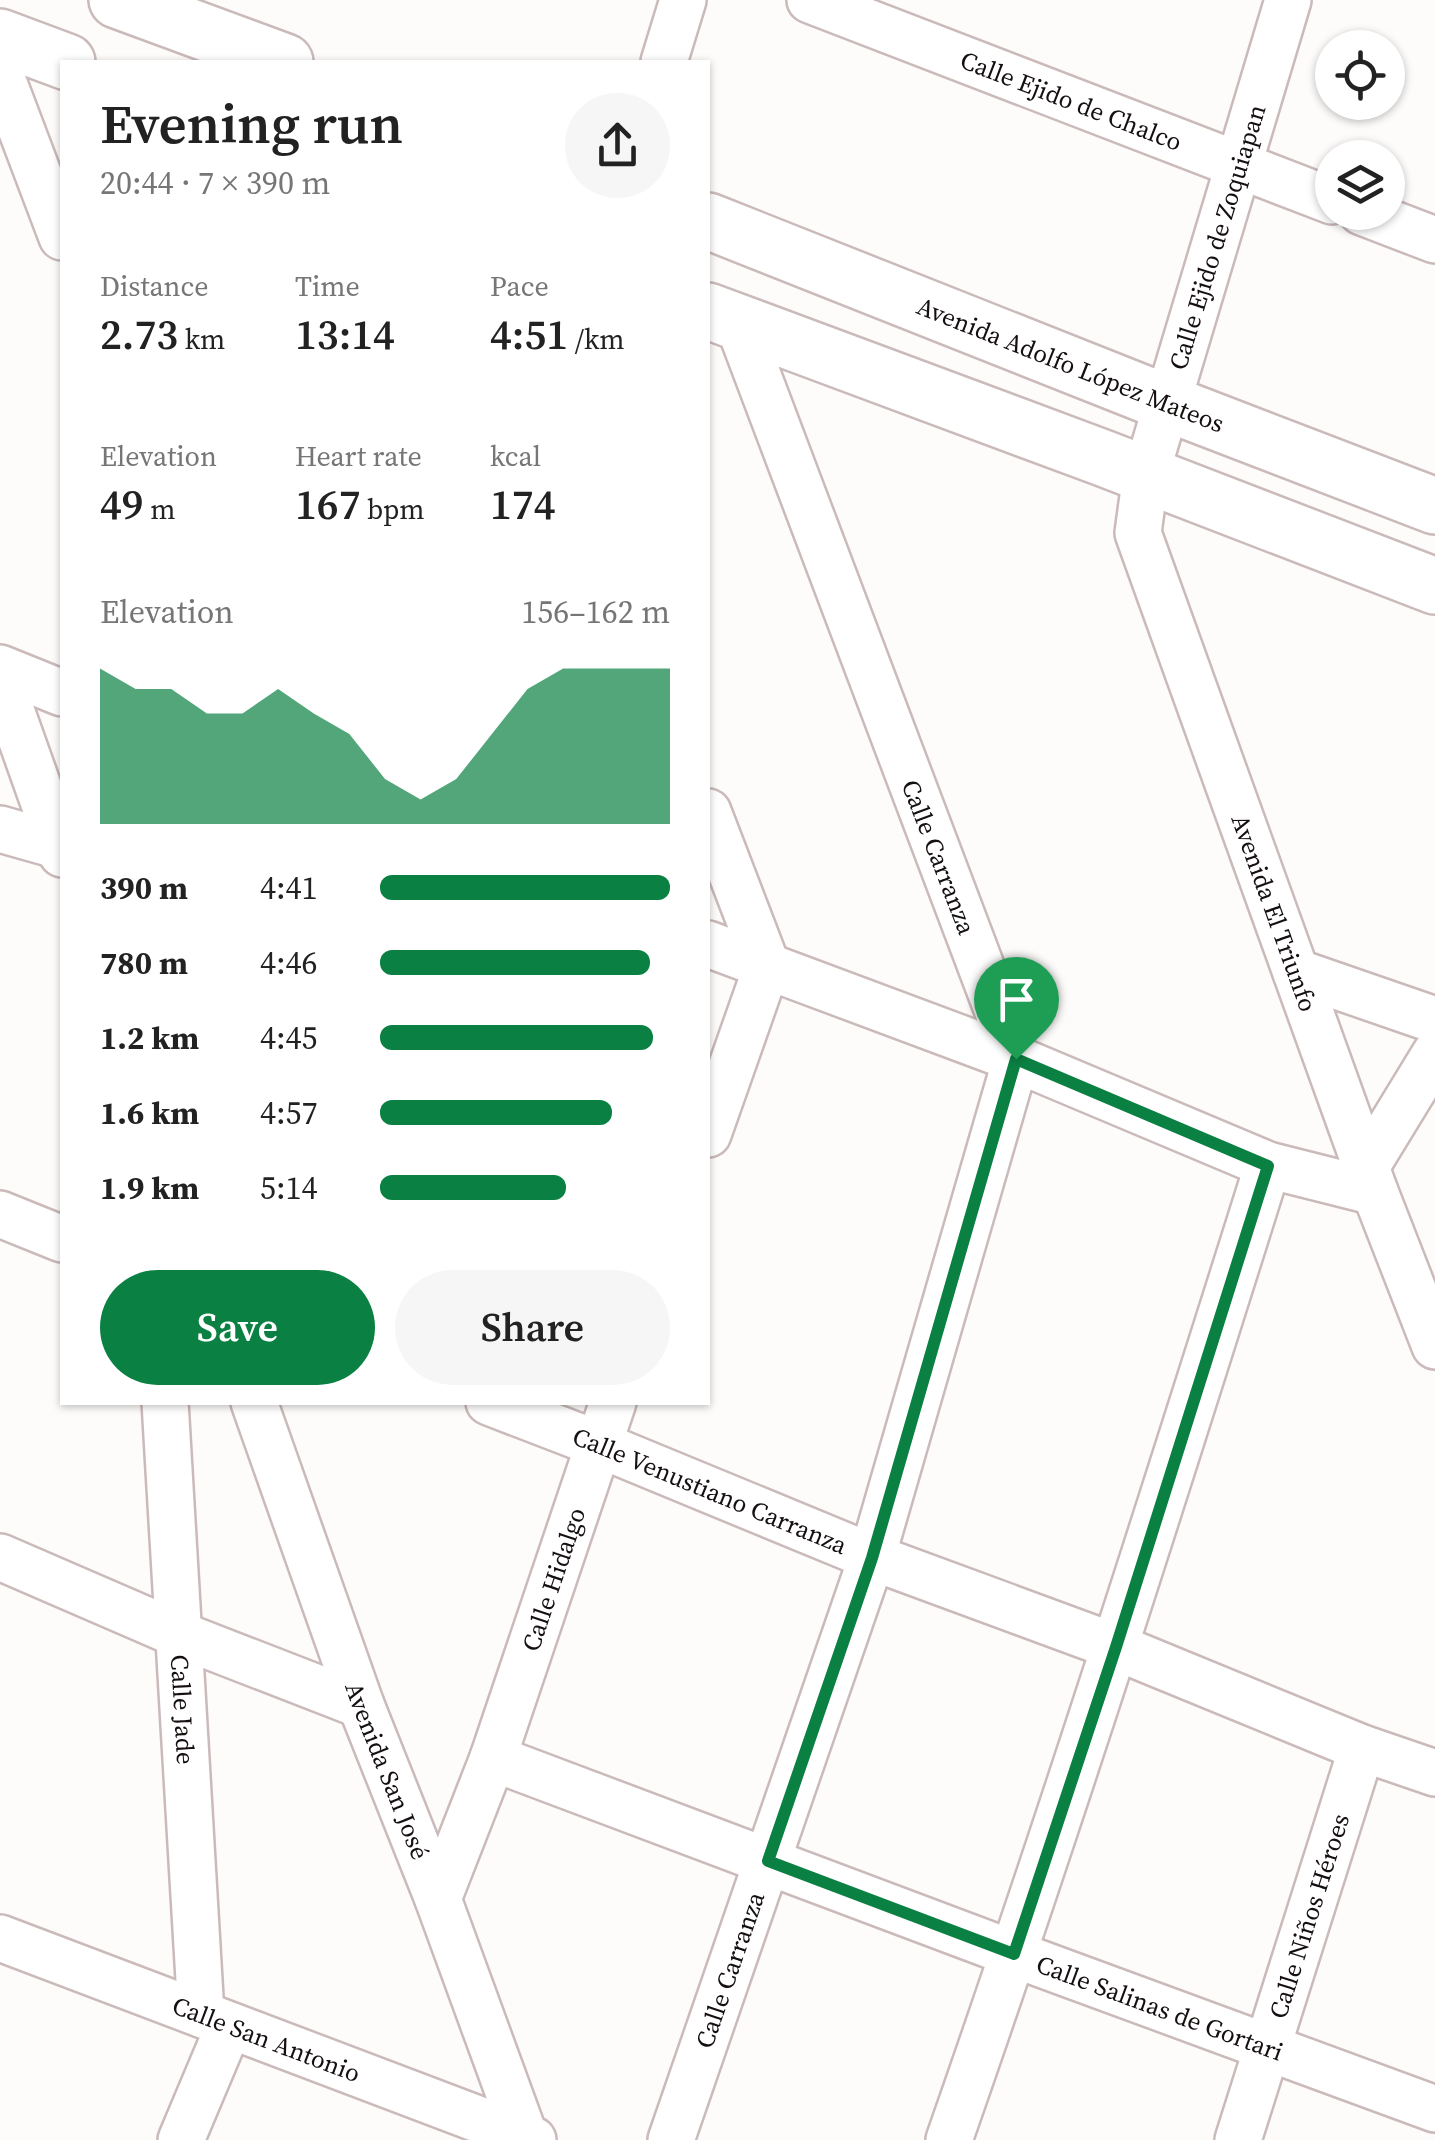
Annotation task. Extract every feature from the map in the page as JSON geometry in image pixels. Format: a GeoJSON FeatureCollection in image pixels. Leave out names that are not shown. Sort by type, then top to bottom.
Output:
{"type":"FeatureCollection","features":[{"type":"Feature","properties":{"kind":"main road"},"geometry":{"type":"LineString","coordinates":[[117,0],[280,60]]}},
{"type":"Feature","properties":{"kind":"main road"},"geometry":{"type":"LineString","coordinates":[[0,37],[62,60]]}},
{"type":"Feature","properties":{"kind":"main road","name":"Avenida Adolfo López Mateos"},"geometry":{"type":"LineString","coordinates":[[710,223],[1435,506]]}},
{"type":"Feature","properties":{"kind":"main road"},"geometry":{"type":"LineString","coordinates":[[723,317],[1435,586]]}},
{"type":"Feature","properties":{"kind":"street"},"geometry":{"type":"LineString","coordinates":[[665,60],[684,0]]}},
{"type":"Feature","properties":{"kind":"street","name":"Calle Ejido de Chalco"},"geometry":{"type":"LineString","coordinates":[[810,0],[1315,195]]}},
{"type":"Feature","properties":{"kind":"street","name":"Calle Ejido de Zoquiapan"},"geometry":{"type":"LineString","coordinates":[[1146,474],[1288,0]]}},
{"type":"Feature","properties":{"kind":"street"},"geometry":{"type":"LineString","coordinates":[[0,74],[60,233]]}},
{"type":"Feature","properties":{"kind":"street"},"geometry":{"type":"LineString","coordinates":[[1405,228],[1435,240]]}},
{"type":"Feature","properties":{"kind":"street","name":"Calle Carranza"},"geometry":{"type":"LineString","coordinates":[[671,2140],[872,1558],[1016,1059],[723,317]]}},
{"type":"Feature","properties":{"kind":"street","name":"Avenida El Triunfo"},"geometry":{"type":"LineString","coordinates":[[1146,474],[1138,533],[1370,1180],[1435,1346]]}},
{"type":"Feature","properties":{"kind":"street"},"geometry":{"type":"LineString","coordinates":[[0,668],[60,692]]}},
{"type":"Feature","properties":{"kind":"street"},"geometry":{"type":"LineString","coordinates":[[0,679],[60,847]]}},
{"type":"Feature","properties":{"kind":"street"},"geometry":{"type":"LineString","coordinates":[[710,817],[767,966],[710,1128]]}},
{"type":"Feature","properties":{"kind":"street"},"geometry":{"type":"LineString","coordinates":[[4,842],[60,850]]}},
{"type":"Feature","properties":{"kind":"street"},"geometry":{"type":"LineString","coordinates":[[710,945],[1016,1059],[1268,1166],[1370,1180],[1435,1054]]}},
{"type":"Feature","properties":{"kind":"street"},"geometry":{"type":"LineString","coordinates":[[1296,972],[1435,1020]]}},
{"type":"Feature","properties":{"kind":"street"},"geometry":{"type":"LineString","coordinates":[[949,2140],[1116,1647],[1268,1166]]}},
{"type":"Feature","properties":{"kind":"street"},"geometry":{"type":"LineString","coordinates":[[0,1214],[60,1237]]}},
{"type":"Feature","properties":{"kind":"street","name":"Calle Jade"},"geometry":{"type":"LineString","coordinates":[[165,1405],[178,1634],[215,2020],[181,2140]]}},
{"type":"Feature","properties":{"kind":"street","name":"Avenida San José"},"geometry":{"type":"LineString","coordinates":[[255,1405],[361,1705],[528,2139]]}},
{"type":"Feature","properties":{"kind":"street","name":"Calle Venustiano Carranza"},"geometry":{"type":"LineString","coordinates":[[497,1405],[872,1558],[1116,1647],[1362,1748],[1435,1773]]}},
{"type":"Feature","properties":{"kind":"street","name":"Calle Hidalgo"},"geometry":{"type":"LineString","coordinates":[[438,1899],[493,1758],[612,1405]]}},
{"type":"Feature","properties":{"kind":"street"},"geometry":{"type":"LineString","coordinates":[[0,1557],[178,1634],[361,1705]]}},
{"type":"Feature","properties":{"kind":"street","name":"Calle Niños Héroes"},"geometry":{"type":"LineString","coordinates":[[1238,2140],[1362,1748]]}},
{"type":"Feature","properties":{"kind":"street","name":"Calle Salinas de Gortari"},"geometry":{"type":"LineString","coordinates":[[493,1758],[1435,2110]]}},
{"type":"Feature","properties":{"kind":"street","name":"Calle San Antonio"},"geometry":{"type":"LineString","coordinates":[[0,1938],[215,2020],[474,2130],[528,2139]]}},
{"type":"Feature","properties":{"kind":"route"},"geometry":{"type":"LineString","coordinates":[[1016,1059],[1268,1166],[1014,1954],[768,1861],[872,1558],[1016,1059]]}}]}
